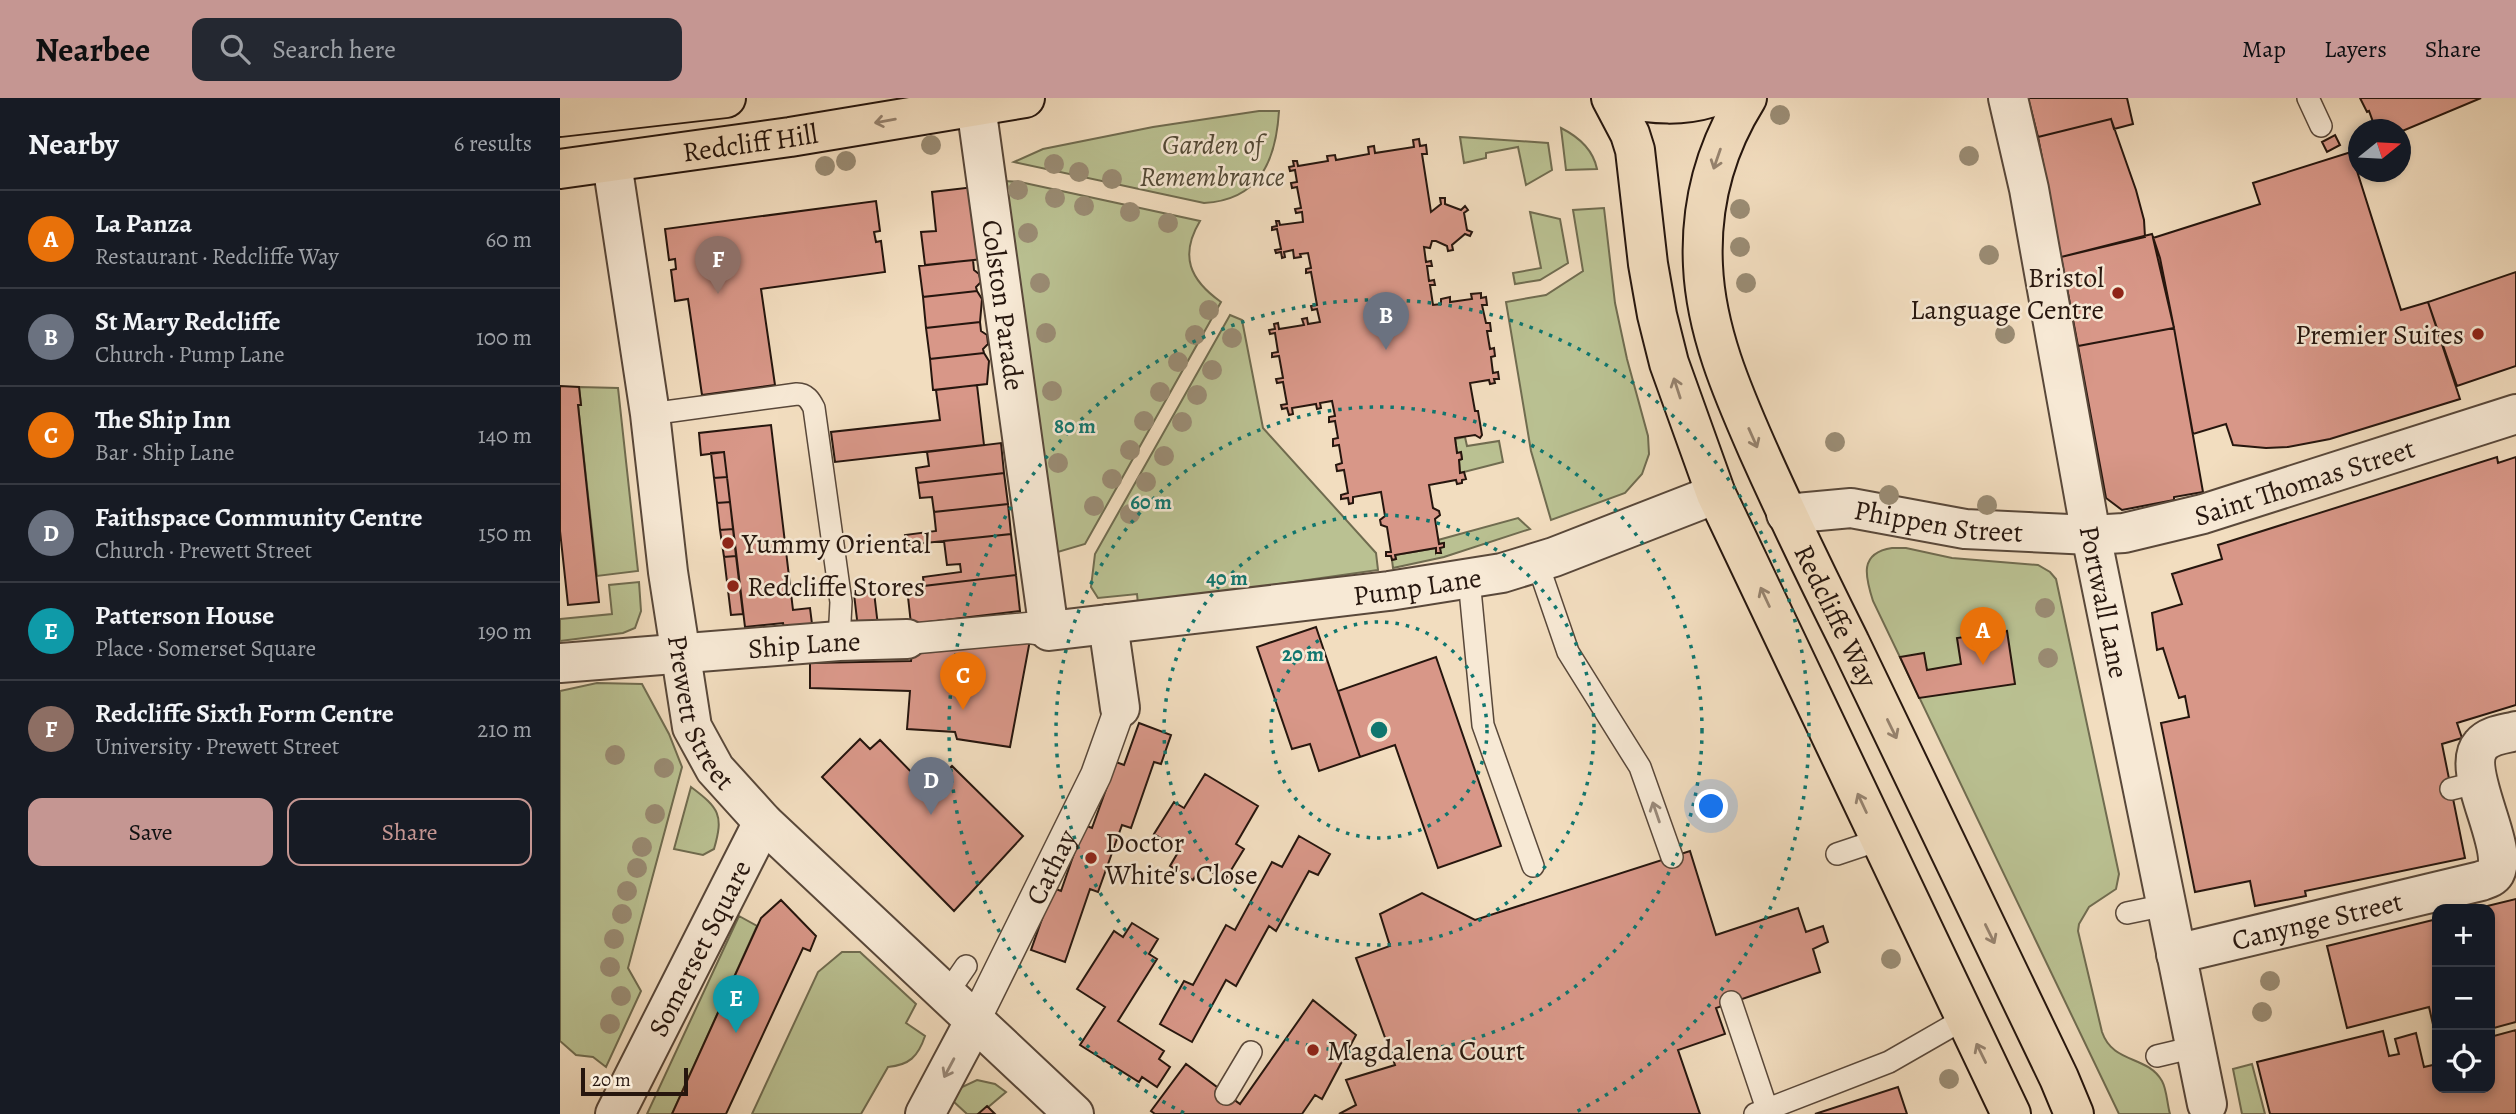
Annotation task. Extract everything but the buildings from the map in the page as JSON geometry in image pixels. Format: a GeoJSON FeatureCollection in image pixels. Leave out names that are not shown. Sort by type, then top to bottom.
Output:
{"type":"FeatureCollection","features":[{"type":"Feature","properties":{"kind":"main road","name":"Redcliff Hill"},"geometry":{"type":"LineString","coordinates":[[560,117],[726,98]]}},
{"type":"Feature","properties":{"kind":"main road","name":"Redcliff Hill"},"geometry":{"type":"LineString","coordinates":[[560,169],[790,137],[1024,98]]}},
{"type":"Feature","properties":{"kind":"main road","name":"Redcliffe Way"},"geometry":{"type":"LineString","coordinates":[[1611,98],[1630,134],[1635,150],[1648,264],[1669,363],[1716,494],[2011,1114]]}},
{"type":"Feature","properties":{"kind":"main road"},"geometry":{"type":"LineString","coordinates":[[1627,98],[1656,104],[1709,98]]}},
{"type":"Feature","properties":{"kind":"main road","name":"Redcliffe Way"},"geometry":{"type":"LineString","coordinates":[[1746,98],[1726,134],[1711,179],[1703,228],[1703,268],[1713,328],[1728,380],[1786,514],[2059,1077],[2074,1114]]}},
{"type":"Feature","properties":{"kind":"street","name":"Portwall Lane"},"geometry":{"type":"LineString","coordinates":[[2008,98],[2020,141],[2050,295],[2091,535],[2207,1104]]}},
{"type":"Feature","properties":{"kind":"street","name":"Colston Parade"},"geometry":{"type":"LineString","coordinates":[[976,106],[1049,631]]}},
{"type":"Feature","properties":{"kind":"street","name":"Prewett Street"},"geometry":{"type":"LineString","coordinates":[[612,163],[650,414],[680,654],[692,727],[715,769],[763,822],[956,981],[974,1022],[1074,1114]]}},
{"type":"Feature","properties":{"kind":"street","name":"Saint Thomas Street"},"geometry":{"type":"LineString","coordinates":[[2091,535],[2124,533],[2203,514],[2516,414]]}},
{"type":"Feature","properties":{"kind":"street","name":"Pump Lane"},"geometry":{"type":"LineString","coordinates":[[1049,631],[1389,591],[1502,573],[1716,494]]}},
{"type":"Feature","properties":{"kind":"street","name":"Phippen Street"},"geometry":{"type":"LineString","coordinates":[[1786,514],[1852,508],[1965,530],[2091,535]]}},
{"type":"Feature","properties":{"kind":"street"},"geometry":{"type":"LineString","coordinates":[[1108,624],[1120,708]]}},
{"type":"Feature","properties":{"kind":"street","name":"Ship Lane"},"geometry":{"type":"LineString","coordinates":[[560,663],[1028,628],[1049,631]]}},
{"type":"Feature","properties":{"kind":"street","name":"Cathay"},"geometry":{"type":"LineString","coordinates":[[974,1022],[1096,775],[1120,708]]}},
{"type":"Feature","properties":{"kind":"street","name":"Canynge Street"},"geometry":{"type":"LineString","coordinates":[[2176,954],[2491,877],[2497,864],[2497,853],[2465,785],[2475,765],[2479,746],[2488,738],[2516,731]]}},
{"type":"Feature","properties":{"kind":"street","name":"Somerset Square"},"geometry":{"type":"LineString","coordinates":[[615,1114],[763,822]]}},
{"type":"Feature","properties":{"kind":"street"},"geometry":{"type":"LineString","coordinates":[[925,1114],[974,1022]]}},
{"type":"Feature","properties":{"kind":"lane"},"geometry":{"type":"LineString","coordinates":[[2308,98],[2321,127]]}},
{"type":"Feature","properties":{"kind":"lane"},"geometry":{"type":"LineString","coordinates":[[650,414],[800,394],[810,401],[814,408],[841,602],[839,641]]}},
{"type":"Feature","properties":{"kind":"lane"},"geometry":{"type":"LineString","coordinates":[[1537,562],[1568,652],[1640,767],[1671,857]]}},
{"type":"Feature","properties":{"kind":"lane"},"geometry":{"type":"LineString","coordinates":[[1469,579],[1483,725],[1533,866]]}},
{"type":"Feature","properties":{"kind":"lane"},"geometry":{"type":"LineString","coordinates":[[1837,854],[1879,840]]}},
{"type":"Feature","properties":{"kind":"lane"},"geometry":{"type":"LineString","coordinates":[[2127,913],[2166,905]]}},
{"type":"Feature","properties":{"kind":"lane"},"geometry":{"type":"LineString","coordinates":[[1731,1002],[1761,1111],[1889,1062],[1964,1019]]}},
{"type":"Feature","properties":{"kind":"lane"},"geometry":{"type":"LineString","coordinates":[[2157,1056],[2196,1047]]}},
{"type":"Feature","properties":{"kind":"lane"},"geometry":{"type":"LineString","coordinates":[[1226,1094],[1251,1052]]}},
{"type":"Feature","properties":{"kind":"green space","name":"Garden of Remembrance"},"geometry":{"type":"Polygon","coordinates":[[[1259,111],[1279,111],[1269,161],[1252,185],[1223,200],[1204,203],[1014,162],[1043,149],[1153,127],[1259,111]]]}},
{"type":"Feature","properties":{"kind":"green space"},"geometry":{"type":"Polygon","coordinates":[[[1561,128],[1584,144],[1597,169],[1566,170],[1561,128]]]}},
{"type":"Feature","properties":{"kind":"green space"},"geometry":{"type":"Polygon","coordinates":[[[1460,137],[1548,143],[1552,170],[1526,185],[1518,147],[1486,153],[1486,158],[1464,163],[1460,137]]]}},
{"type":"Feature","properties":{"kind":"green space"},"geometry":{"type":"Polygon","coordinates":[[[1004,181],[1020,182],[1200,221],[1190,245],[1191,266],[1202,285],[1221,302],[1085,544],[1051,554],[1004,181]]]}},
{"type":"Feature","properties":{"kind":"green space"},"geometry":{"type":"Polygon","coordinates":[[[1604,208],[1615,303],[1648,436],[1649,454],[1642,474],[1625,493],[1551,520],[1531,451],[1506,302],[1546,295],[1583,271],[1573,210],[1604,208]]]}},
{"type":"Feature","properties":{"kind":"green space"},"geometry":{"type":"Polygon","coordinates":[[[1530,212],[1560,219],[1568,263],[1540,280],[1515,284],[1513,273],[1541,268],[1530,212]]]}},
{"type":"Feature","properties":{"kind":"green space"},"geometry":{"type":"Polygon","coordinates":[[[1230,315],[1242,320],[1263,428],[1376,553],[1378,570],[1138,604],[1137,594],[1098,598],[1091,587],[1095,554],[1230,315]]]}},
{"type":"Feature","properties":{"kind":"green space"},"geometry":{"type":"Polygon","coordinates":[[[579,387],[618,388],[638,571],[597,576],[578,405],[581,405],[579,387]]]}},
{"type":"Feature","properties":{"kind":"green space"},"geometry":{"type":"Polygon","coordinates":[[[1465,437],[1467,446],[1499,441],[1503,462],[1460,473],[1459,460],[1462,459],[1461,453],[1457,453],[1455,439],[1465,437]]]}},
{"type":"Feature","properties":{"kind":"green space"},"geometry":{"type":"Polygon","coordinates":[[[1518,518],[1530,529],[1444,557],[1393,568],[1392,560],[1396,559],[1395,555],[1436,548],[1436,553],[1444,546],[1443,543],[1439,544],[1438,540],[1518,518]]]}},
{"type":"Feature","properties":{"kind":"green space"},"geometry":{"type":"Polygon","coordinates":[[[1906,548],[1952,558],[2038,565],[2056,579],[2119,874],[2116,889],[2089,907],[2078,931],[2102,1032],[2107,1042],[2122,1055],[2156,1073],[2164,1085],[2170,1114],[2119,1114],[1873,601],[1867,575],[1869,560],[1881,551],[1906,548]]]}},
{"type":"Feature","properties":{"kind":"green space"},"geometry":{"type":"Polygon","coordinates":[[[639,582],[641,611],[635,628],[623,633],[560,641],[560,619],[612,614],[609,585],[639,582]]]}},
{"type":"Feature","properties":{"kind":"green space"},"geometry":{"type":"Polygon","coordinates":[[[597,683],[642,684],[669,734],[682,767],[628,968],[641,991],[606,1067],[593,1057],[576,1055],[560,1041],[560,691],[597,683]]]}},
{"type":"Feature","properties":{"kind":"green space"},"geometry":{"type":"Polygon","coordinates":[[[691,787],[708,801],[717,813],[719,828],[714,849],[703,855],[674,849],[691,787]]]}},
{"type":"Feature","properties":{"kind":"green space"},"geometry":{"type":"Polygon","coordinates":[[[739,916],[757,926],[672,1114],[647,1114],[739,916]]]}},
{"type":"Feature","properties":{"kind":"green space"},"geometry":{"type":"Polygon","coordinates":[[[842,952],[860,952],[916,1004],[906,1023],[925,1036],[919,1049],[907,1062],[888,1067],[861,1114],[752,1114],[818,972],[842,952]]]}},
{"type":"Feature","properties":{"kind":"green space"},"geometry":{"type":"Polygon","coordinates":[[[2252,1064],[2265,1114],[2242,1114],[2233,1069],[2252,1064]]]}},
{"type":"Feature","properties":{"kind":"green space"},"geometry":{"type":"Polygon","coordinates":[[[977,1080],[995,1084],[1006,1092],[980,1114],[967,1114],[953,1101],[960,1088],[977,1080]]]}},
{"type":"Feature","properties":{"kind":"place","name":"Bristol Language Centre"},"geometry":{"type":"Point","coordinates":[2118,293]}},
{"type":"Feature","properties":{"kind":"place","name":"Redcliffe Sixth Form Centre"},"geometry":{"type":"Point","coordinates":[718,294]}},
{"type":"Feature","properties":{"kind":"place","name":"Premier Suites"},"geometry":{"type":"Point","coordinates":[2478,334]}},
{"type":"Feature","properties":{"kind":"place","name":"St Mary Redcliffe"},"geometry":{"type":"Point","coordinates":[1386,350]}},
{"type":"Feature","properties":{"kind":"place","name":"Yummy Oriental"},"geometry":{"type":"Point","coordinates":[728,543]}},
{"type":"Feature","properties":{"kind":"place","name":"Redcliffe Stores"},"geometry":{"type":"Point","coordinates":[733,586]}},
{"type":"Feature","properties":{"kind":"place","name":"La Panza"},"geometry":{"type":"Point","coordinates":[1983,665]}},
{"type":"Feature","properties":{"kind":"place","name":"The Ship Inn"},"geometry":{"type":"Point","coordinates":[963,710]}},
{"type":"Feature","properties":{"kind":"place","name":"Faithspace Community Centre"},"geometry":{"type":"Point","coordinates":[931,815]}},
{"type":"Feature","properties":{"kind":"place","name":"Doctor White's Close"},"geometry":{"type":"Point","coordinates":[1091,858]}},
{"type":"Feature","properties":{"kind":"place","name":"Patterson House"},"geometry":{"type":"Point","coordinates":[736,1033]}},
{"type":"Feature","properties":{"kind":"place","name":"Magdalena Court"},"geometry":{"type":"Point","coordinates":[1313,1050]}}]}
